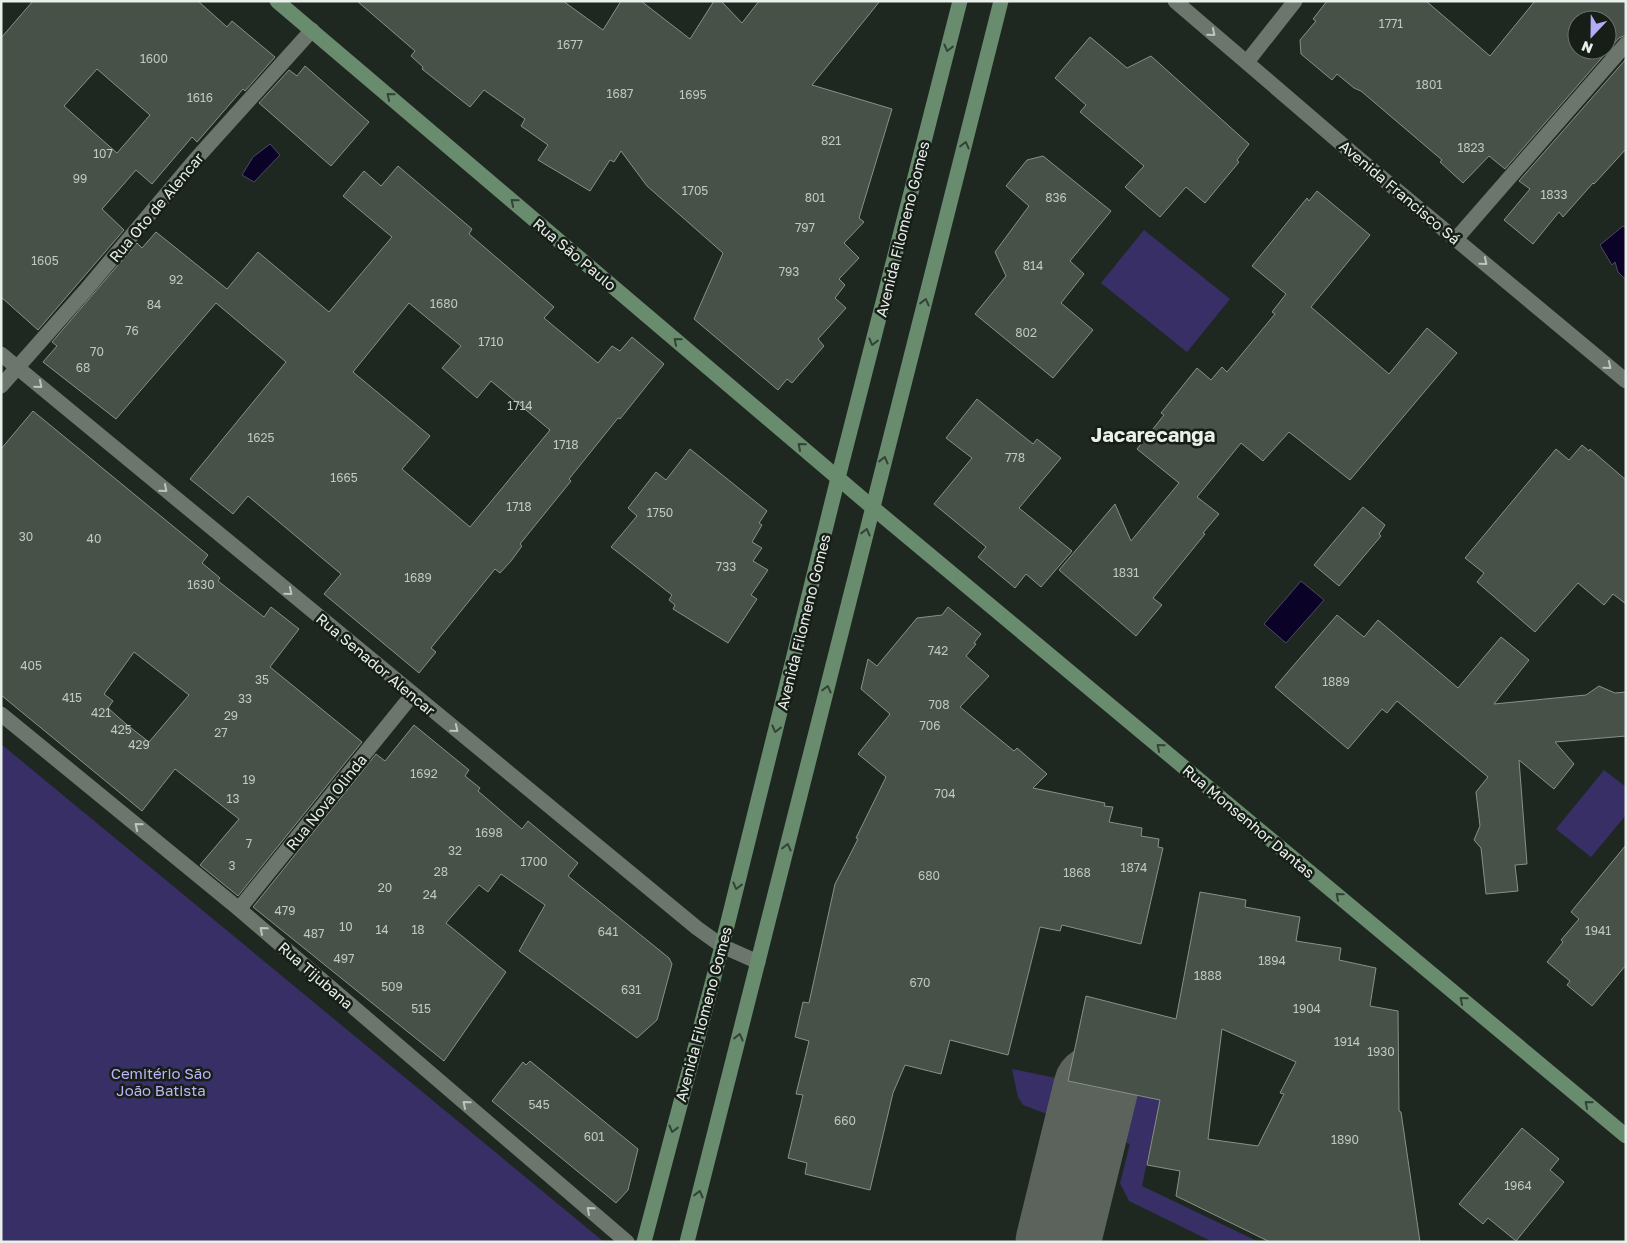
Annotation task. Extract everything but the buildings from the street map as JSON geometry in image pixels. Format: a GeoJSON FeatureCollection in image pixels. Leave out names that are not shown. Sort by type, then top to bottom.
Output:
{"type":"FeatureCollection","features":[{"type":"Feature","properties":{"kind":"street","name":"Rua São Paulo"},"geometry":{"type":"LineString","coordinates":[[277,1],[872,507]]}},
{"type":"Feature","properties":{"kind":"street","name":"Avenida Filomeno Gomes"},"geometry":{"type":"LineString","coordinates":[[644,1242],[722,946],[838,478],[960,1]]}},
{"type":"Feature","properties":{"kind":"street"},"geometry":{"type":"LineString","coordinates":[[687,1242],[872,507],[1002,1]]}},
{"type":"Feature","properties":{"kind":"street","name":"Avenida Francisco Sá"},"geometry":{"type":"LineString","coordinates":[[1175,1],[1358,158],[1626,381]]}},
{"type":"Feature","properties":{"kind":"street"},"geometry":{"type":"LineString","coordinates":[[1247,62],[1295,1]]}},
{"type":"Feature","properties":{"kind":"street","name":"Rua Oto de Alencar"},"geometry":{"type":"LineString","coordinates":[[1,386],[86,291],[195,160],[312,30]]}},
{"type":"Feature","properties":{"kind":"street"},"geometry":{"type":"LineString","coordinates":[[1456,238],[1626,44]]}},
{"type":"Feature","properties":{"kind":"street","name":"Rua Senador Alencar"},"geometry":{"type":"LineString","coordinates":[[1,354],[697,928],[722,946],[758,962]]}},
{"type":"Feature","properties":{"kind":"street","name":"Rua Monsenhor Dantas"},"geometry":{"type":"LineString","coordinates":[[872,507],[1626,1136]]}},
{"type":"Feature","properties":{"kind":"street","name":"Rua Nova Olinda"},"geometry":{"type":"LineString","coordinates":[[239,909],[413,694]]}},
{"type":"Feature","properties":{"kind":"street","name":"Rua Tijubana"},"geometry":{"type":"LineString","coordinates":[[1,714],[239,909],[627,1242]]}},
{"type":"Feature","properties":{"kind":"green space"},"geometry":{"type":"Polygon","coordinates":[[[1144,230],[1230,299],[1187,352],[1101,283],[1144,230]]]}},
{"type":"Feature","properties":{"kind":"green space","name":"Cemitério São João Batista"},"geometry":{"type":"Polygon","coordinates":[[[1,744],[604,1242],[1,1242],[1,744]]]}},
{"type":"Feature","properties":{"kind":"green space"},"geometry":{"type":"Polygon","coordinates":[[[1604,770],[1626,787],[1626,815],[1591,857],[1556,829],[1604,770]]]}},
{"type":"Feature","properties":{"kind":"green space"},"geometry":{"type":"Polygon","coordinates":[[[1012,1069],[1080,1083],[1071,1123],[1023,1105],[1018,1097],[1012,1069]]]}},
{"type":"Feature","properties":{"kind":"green space"},"geometry":{"type":"Polygon","coordinates":[[[1108,1089],[1160,1100],[1142,1186],[1259,1242],[1213,1242],[1129,1201],[1120,1183],[1130,1144],[1097,1133],[1108,1089]]]}},
{"type":"Feature","properties":{"kind":"shaded area"},"geometry":{"type":"Polygon","coordinates":[[[270,144],[280,155],[254,182],[242,175],[253,157],[270,144]]]}},
{"type":"Feature","properties":{"kind":"shaded area"},"geometry":{"type":"Polygon","coordinates":[[[1623,226],[1626,228],[1626,280],[1618,272],[1615,262],[1612,265],[1600,245],[1623,226]]]}},
{"type":"Feature","properties":{"kind":"shaded area"},"geometry":{"type":"Polygon","coordinates":[[[1301,581],[1324,600],[1286,643],[1264,624],[1301,581]]]}},
{"type":"Feature","properties":{"kind":"taxiway"},"geometry":{"type":"LineString","coordinates":[[1058,1242],[1096,1087]]}},
{"type":"Feature","properties":{"kind":"district","name":"Jacarecanga"},"geometry":{"type":"Point","coordinates":[1153,434]}}]}
